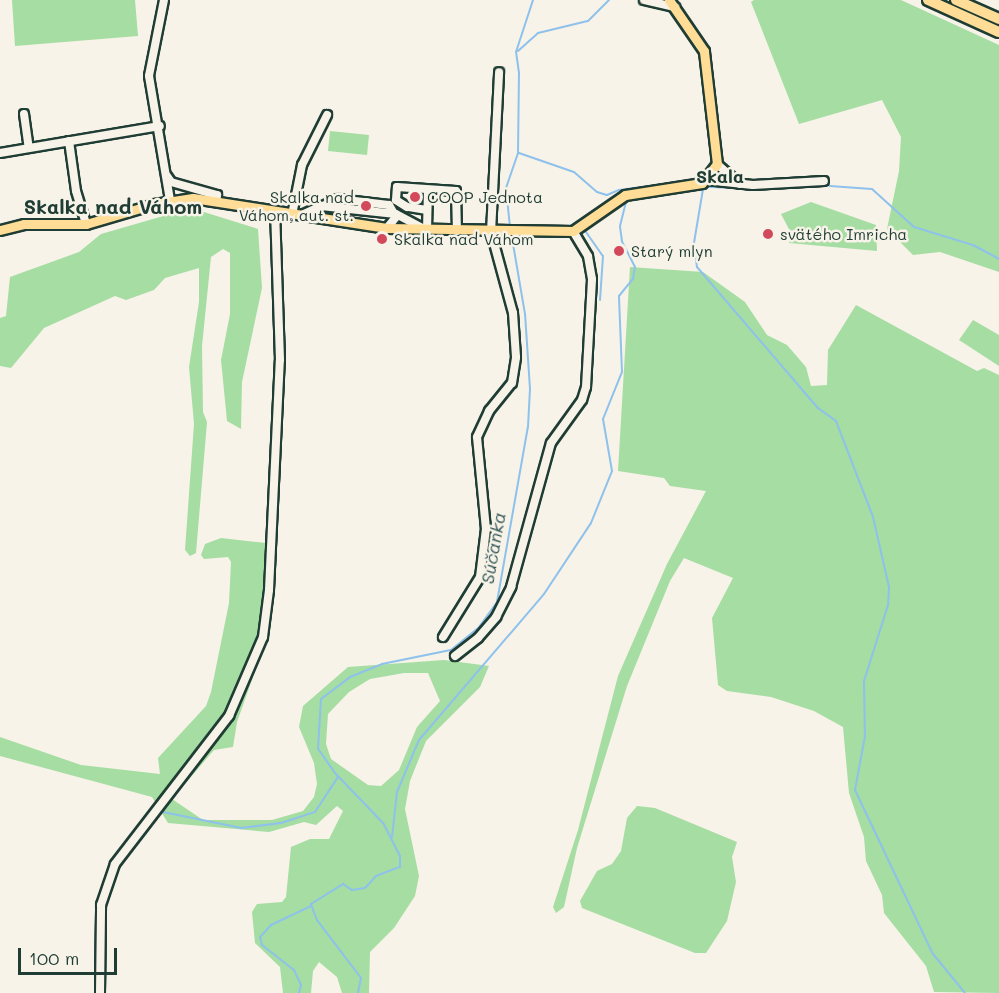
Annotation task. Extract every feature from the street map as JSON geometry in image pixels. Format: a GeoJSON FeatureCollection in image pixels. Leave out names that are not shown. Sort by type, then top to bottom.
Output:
{"type":"FeatureCollection","features":[{"type":"Feature","properties":{"kind":"highway"},"geometry":{"type":"LineString","coordinates":[[928,0],[999,32]]}},
{"type":"Feature","properties":{"kind":"highway"},"geometry":{"type":"LineString","coordinates":[[956,0],[999,19]]}},
{"type":"Feature","properties":{"kind":"main road"},"geometry":{"type":"LineString","coordinates":[[0,230],[24,224],[86,224],[170,200],[216,200],[296,216],[387,228],[491,232],[573,231],[620,198],[630,194],[694,186],[706,180],[717,164],[704,51],[672,4]]}},
{"type":"Feature","properties":{"kind":"street"},"geometry":{"type":"LineString","coordinates":[[164,0],[149,76],[160,126],[170,200]]}},
{"type":"Feature","properties":{"kind":"street"},"geometry":{"type":"LineString","coordinates":[[644,0],[672,4]]}},
{"type":"Feature","properties":{"kind":"street"},"geometry":{"type":"LineString","coordinates":[[443,638],[480,577],[486,529],[477,437],[489,411],[512,383],[516,357],[513,313],[491,232],[499,72]]}},
{"type":"Feature","properties":{"kind":"street"},"geometry":{"type":"LineString","coordinates":[[24,114],[29,148]]}},
{"type":"Feature","properties":{"kind":"street"},"geometry":{"type":"LineString","coordinates":[[327,115],[302,165],[296,216],[338,199],[389,205],[396,214],[426,230],[428,190]]}},
{"type":"Feature","properties":{"kind":"street"},"geometry":{"type":"LineString","coordinates":[[0,153],[160,126]]}},
{"type":"Feature","properties":{"kind":"street"},"geometry":{"type":"LineString","coordinates":[[69,141],[75,183],[86,224]]}},
{"type":"Feature","properties":{"kind":"street"},"geometry":{"type":"LineString","coordinates":[[717,164],[740,184]]}},
{"type":"Feature","properties":{"kind":"street"},"geometry":{"type":"LineString","coordinates":[[166,174],[171,182],[217,195],[216,200]]}},
{"type":"Feature","properties":{"kind":"street"},"geometry":{"type":"LineString","coordinates":[[706,180],[740,184],[824,181]]}},
{"type":"Feature","properties":{"kind":"street"},"geometry":{"type":"LineString","coordinates":[[428,210],[407,207],[396,200],[397,187],[456,191],[456,231]]}},
{"type":"Feature","properties":{"kind":"street"},"geometry":{"type":"LineString","coordinates":[[100,993],[101,905],[115,864],[229,716],[263,637],[269,590],[280,360],[275,211]]}},
{"type":"Feature","properties":{"kind":"street"},"geometry":{"type":"LineString","coordinates":[[387,228],[396,214]]}},
{"type":"Feature","properties":{"kind":"street"},"geometry":{"type":"LineString","coordinates":[[455,656],[484,631],[511,587],[551,443],[582,400],[586,387],[592,279],[588,256],[573,231]]}},
{"type":"Feature","properties":{"kind":"green space"},"geometry":{"type":"Polygon","coordinates":[[[12,0],[135,0],[138,36],[15,46],[12,0]]]}},
{"type":"Feature","properties":{"kind":"green space"},"geometry":{"type":"Polygon","coordinates":[[[754,0],[901,0],[999,45],[999,272],[940,252],[913,255],[887,229],[899,171],[901,137],[882,100],[799,124],[751,2],[754,0]]]}},
{"type":"Feature","properties":{"kind":"green space"},"geometry":{"type":"Polygon","coordinates":[[[330,131],[369,135],[367,155],[328,151],[330,131]]]}},
{"type":"Feature","properties":{"kind":"green space"},"geometry":{"type":"Polygon","coordinates":[[[811,202],[876,225],[877,251],[789,243],[791,233],[781,214],[811,202]]]}},
{"type":"Feature","properties":{"kind":"green space"},"geometry":{"type":"Polygon","coordinates":[[[191,208],[258,229],[262,288],[242,382],[241,429],[227,421],[221,360],[230,314],[230,253],[223,249],[211,257],[202,346],[203,412],[207,422],[196,553],[190,556],[185,550],[194,424],[189,367],[199,302],[199,268],[165,278],[154,290],[126,300],[115,296],[44,328],[11,368],[0,366],[0,318],[6,316],[10,277],[79,252],[101,234],[191,208]]]}},
{"type":"Feature","properties":{"kind":"green space"},"geometry":{"type":"Polygon","coordinates":[[[630,267],[703,272],[745,302],[767,335],[787,345],[806,367],[811,386],[827,385],[828,350],[856,305],[977,371],[984,368],[999,375],[999,993],[934,992],[926,966],[884,913],[882,895],[866,861],[864,837],[849,793],[843,727],[814,711],[771,697],[727,691],[718,685],[712,618],[733,578],[684,558],[670,581],[627,686],[577,848],[564,907],[556,913],[553,907],[578,830],[618,676],[667,564],[706,491],[670,486],[664,478],[618,471],[630,267]]]}},
{"type":"Feature","properties":{"kind":"green space"},"geometry":{"type":"Polygon","coordinates":[[[973,320],[999,335],[999,366],[959,340],[973,320]]]}},
{"type":"Feature","properties":{"kind":"green space"},"geometry":{"type":"Polygon","coordinates":[[[221,538],[266,543],[258,663],[237,722],[233,747],[214,750],[172,799],[203,820],[272,820],[303,811],[314,797],[317,784],[314,763],[299,727],[303,706],[348,667],[444,660],[489,666],[480,687],[426,741],[410,781],[405,809],[419,876],[415,896],[394,928],[370,952],[369,993],[342,993],[337,977],[319,962],[313,971],[311,993],[283,993],[280,967],[255,943],[252,912],[257,904],[282,902],[286,897],[291,847],[310,839],[329,839],[343,811],[337,806],[316,825],[304,822],[269,832],[168,823],[152,797],[0,756],[0,737],[81,765],[160,774],[158,758],[206,706],[211,692],[229,603],[231,562],[228,557],[204,559],[201,555],[205,544],[221,538]],[[404,673],[370,679],[349,692],[328,714],[326,744],[331,759],[368,785],[381,786],[399,770],[417,727],[440,701],[428,673],[404,673]]]}},
{"type":"Feature","properties":{"kind":"green space"},"geometry":{"type":"Polygon","coordinates":[[[637,806],[655,808],[737,842],[732,857],[736,882],[727,921],[706,953],[695,953],[582,908],[580,901],[597,871],[612,864],[621,851],[627,818],[637,806]]]}},
{"type":"Feature","properties":{"kind":"waterway","name":"Súčanka"},"geometry":{"type":"LineString","coordinates":[[510,227],[506,188],[518,153],[519,73],[516,52],[533,0]]}},
{"type":"Feature","properties":{"kind":"waterway"},"geometry":{"type":"LineString","coordinates":[[518,51],[538,33],[588,21],[609,0]]}},
{"type":"Feature","properties":{"kind":"waterway"},"geometry":{"type":"LineString","coordinates":[[519,153],[574,172],[597,192],[607,195],[619,190],[621,193]]}},
{"type":"Feature","properties":{"kind":"waterway"},"geometry":{"type":"LineString","coordinates":[[619,190],[688,181]]}},
{"type":"Feature","properties":{"kind":"waterway"},"geometry":{"type":"LineString","coordinates":[[746,190],[822,186]]}},
{"type":"Feature","properties":{"kind":"waterway"},"geometry":{"type":"LineString","coordinates":[[830,186],[872,189],[914,227],[973,245],[999,259]]}},
{"type":"Feature","properties":{"kind":"waterway"},"geometry":{"type":"LineString","coordinates":[[709,187],[733,188]]}},
{"type":"Feature","properties":{"kind":"waterway"},"geometry":{"type":"LineString","coordinates":[[703,189],[694,243],[697,267],[818,408],[836,421],[873,517],[889,587],[888,605],[864,681],[865,736],[855,790],[933,954],[965,993]]}},
{"type":"Feature","properties":{"kind":"waterway"},"geometry":{"type":"LineString","coordinates":[[392,837],[397,792],[419,740],[544,594],[591,523],[612,471],[603,419],[622,372],[619,296],[633,279],[635,267],[622,241],[620,226],[626,202]]}},
{"type":"Feature","properties":{"kind":"waterway","name":"Súčanka"},"geometry":{"type":"LineString","coordinates":[[358,993],[361,978],[317,920],[311,904],[343,884],[352,890],[365,888],[376,876],[400,867],[400,856],[383,823],[335,773],[318,749],[321,699],[350,677],[382,664],[451,650],[479,627],[497,602],[528,427],[530,389],[525,314],[511,232]]}},
{"type":"Feature","properties":{"kind":"waterway"},"geometry":{"type":"LineString","coordinates":[[586,232],[603,256],[600,300]]}},
{"type":"Feature","properties":{"kind":"waterway"},"geometry":{"type":"LineString","coordinates":[[163,812],[241,828],[281,823],[315,812],[338,777]]}},
{"type":"Feature","properties":{"kind":"waterway"},"geometry":{"type":"LineString","coordinates":[[299,993],[301,985],[294,970],[262,945],[260,937],[271,925],[311,906]]}},
{"type":"Feature","properties":{"kind":"place","name":"COOP Jednota"},"geometry":{"type":"Point","coordinates":[415,197]}},
{"type":"Feature","properties":{"kind":"place","name":"Skalka nad Váhom, aut. st."},"geometry":{"type":"Point","coordinates":[366,206]}},
{"type":"Feature","properties":{"kind":"place","name":"svätého Imricha"},"geometry":{"type":"Point","coordinates":[768,234]}},
{"type":"Feature","properties":{"kind":"place","name":"Skalka nad Váhom"},"geometry":{"type":"Point","coordinates":[382,239]}},
{"type":"Feature","properties":{"kind":"place","name":"Starý mlyn"},"geometry":{"type":"Point","coordinates":[619,251]}},
{"type":"Feature","properties":{"kind":"district","name":"Skala"},"geometry":{"type":"Point","coordinates":[720,176]}},
{"type":"Feature","properties":{"kind":"district","name":"Skalka nad Váhom"},"geometry":{"type":"Point","coordinates":[113,206]}}]}
